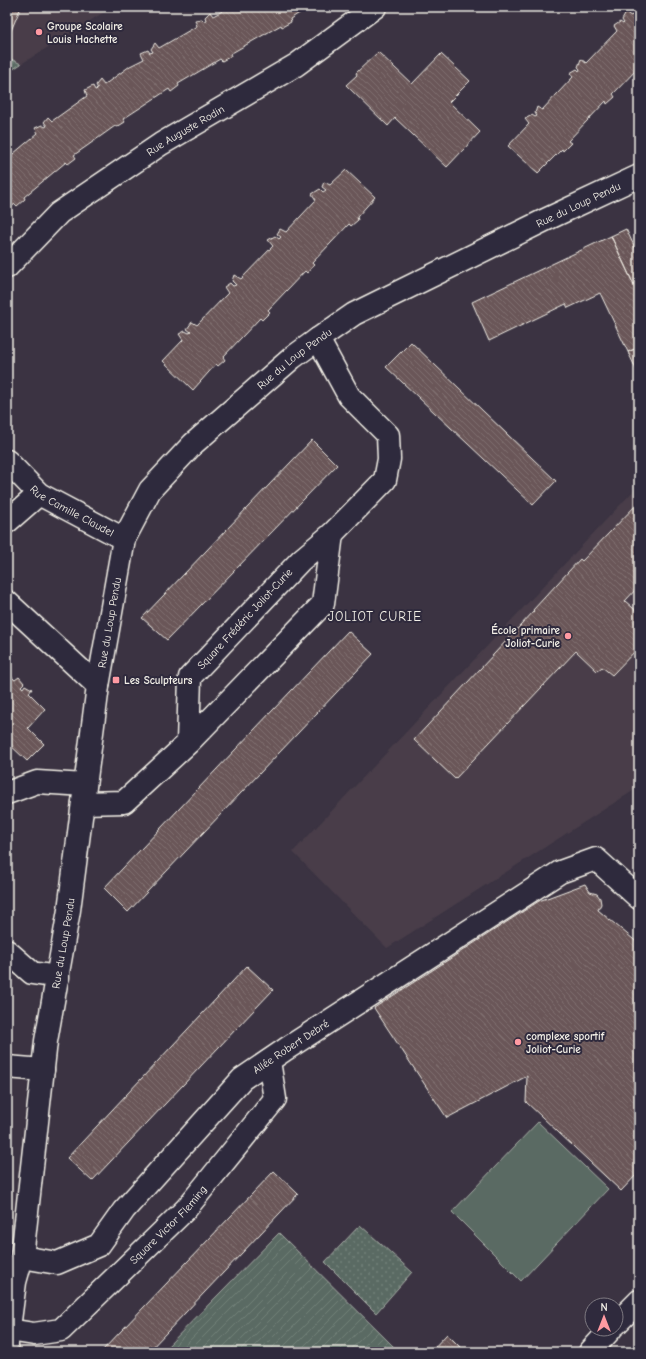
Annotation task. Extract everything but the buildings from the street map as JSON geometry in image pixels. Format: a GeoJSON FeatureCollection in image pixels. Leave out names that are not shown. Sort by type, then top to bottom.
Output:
{"type":"FeatureCollection","features":[{"type":"Feature","properties":{"kind":"street","name":"Rue Auguste Rodin"},"geometry":{"type":"LineString","coordinates":[[7,267],[59,213],[161,144],[296,65],[375,7]]}},
{"type":"Feature","properties":{"kind":"street","name":"Rue du Loup Pendu"},"geometry":{"type":"LineString","coordinates":[[8,1337],[11,1281],[22,1257],[46,1041],[69,910],[98,686],[124,538],[150,490],[193,444],[292,358],[354,314],[545,220],[639,176]]}},
{"type":"Feature","properties":{"kind":"street","name":"Square Frédéric Joliot-Curie"},"geometry":{"type":"LineString","coordinates":[[188,743],[190,677],[301,560],[332,534],[385,480],[389,459],[388,435],[349,396],[318,339]]}},
{"type":"Feature","properties":{"kind":"street","name":"Rue Camille Claudel"},"geometry":{"type":"LineString","coordinates":[[7,461],[39,494],[124,538]]}},
{"type":"Feature","properties":{"kind":"street"},"geometry":{"type":"LineString","coordinates":[[7,522],[39,494]]}},
{"type":"Feature","properties":{"kind":"street"},"geometry":{"type":"LineString","coordinates":[[7,792],[37,782],[124,802],[188,743],[324,604],[332,534]]}},
{"type":"Feature","properties":{"kind":"street"},"geometry":{"type":"LineString","coordinates":[[7,602],[98,686]]}},
{"type":"Feature","properties":{"kind":"street","name":"Allée Robert Debré"},"geometry":{"type":"LineString","coordinates":[[22,1257],[57,1263],[99,1245],[124,1210],[242,1079],[560,872],[596,859],[639,898]]}},
{"type":"Feature","properties":{"kind":"street"},"geometry":{"type":"LineString","coordinates":[[7,951],[32,973],[58,977]]}},
{"type":"Feature","properties":{"kind":"street","name":"Square Victor Fleming"},"geometry":{"type":"LineString","coordinates":[[8,1337],[61,1330],[186,1209],[275,1099],[269,1061]]}},
{"type":"Feature","properties":{"kind":"street"},"geometry":{"type":"LineString","coordinates":[[7,1067],[43,1070]]}},
{"type":"Feature","properties":{"kind":"street"},"geometry":{"type":"LineString","coordinates":[[624,1316],[639,1301]]}},
{"type":"Feature","properties":{"kind":"street"},"geometry":{"type":"LineString","coordinates":[[590,1352],[604,1337]]}},
{"type":"Feature","properties":{"kind":"shaded area","name":"Groupe Scolaire Louis Hachette"},"geometry":{"type":"Polygon","coordinates":[[[7,7],[112,7],[21,64],[7,57],[7,7]]]}},
{"type":"Feature","properties":{"kind":"shaded area","name":"École primaire Joliot-Curie"},"geometry":{"type":"Polygon","coordinates":[[[639,485],[639,787],[387,948],[293,852],[639,485]]]}},
{"type":"Feature","properties":{"kind":"green space"},"geometry":{"type":"Polygon","coordinates":[[[7,57],[21,64],[7,73],[7,57]]]}},
{"type":"Feature","properties":{"kind":"green space"},"geometry":{"type":"Polygon","coordinates":[[[538,1122],[608,1189],[521,1281],[452,1212],[538,1122]]]}},
{"type":"Feature","properties":{"kind":"green space"},"geometry":{"type":"Polygon","coordinates":[[[360,1225],[412,1272],[376,1313],[325,1262],[360,1225]]]}},
{"type":"Feature","properties":{"kind":"green space"},"geometry":{"type":"Polygon","coordinates":[[[279,1233],[395,1348],[390,1352],[162,1352],[279,1233]]]}},
{"type":"Feature","properties":{"kind":"place","name":"Groupe Scolaire Louis Hachette"},"geometry":{"type":"Point","coordinates":[39,32]}},
{"type":"Feature","properties":{"kind":"place","name":"École primaire Joliot-Curie"},"geometry":{"type":"Point","coordinates":[568,636]}},
{"type":"Feature","properties":{"kind":"place","name":"Les Sculpteurs"},"geometry":{"type":"Point","coordinates":[116,680]}},
{"type":"Feature","properties":{"kind":"place","name":"complexe sportif Joliot-Curie"},"geometry":{"type":"Point","coordinates":[518,1042]}},
{"type":"Feature","properties":{"kind":"district","name":"JOLIOT CURIE"},"geometry":{"type":"Point","coordinates":[375,616]}}]}
